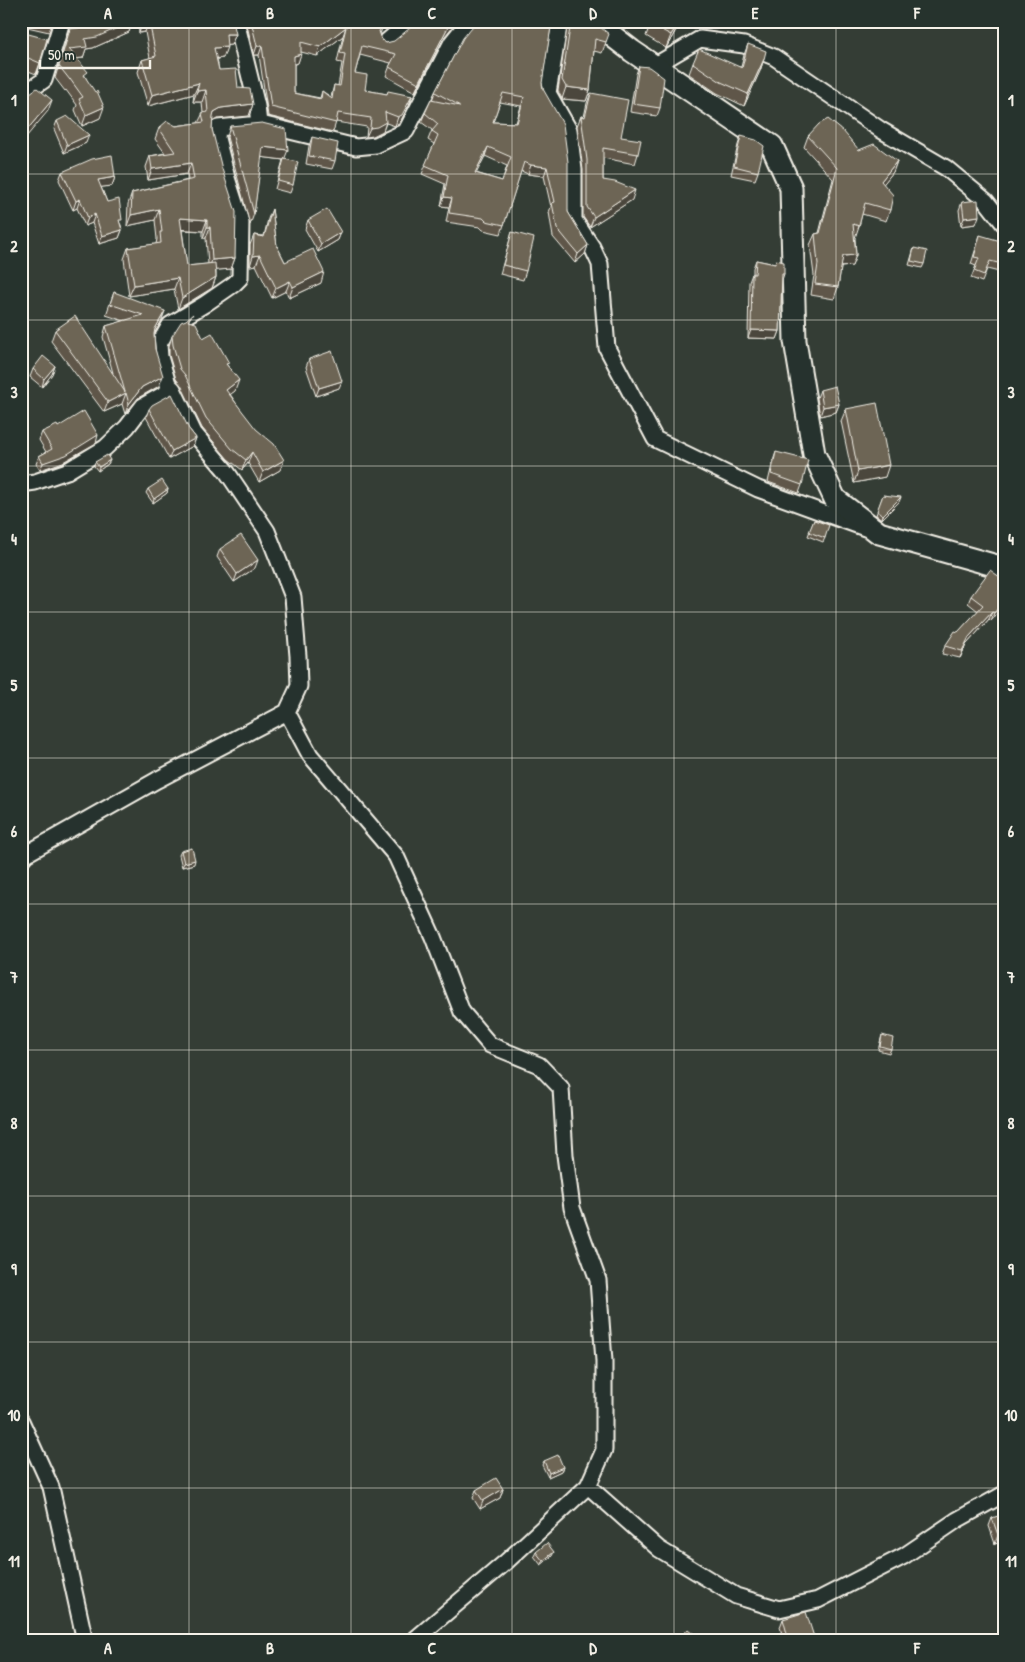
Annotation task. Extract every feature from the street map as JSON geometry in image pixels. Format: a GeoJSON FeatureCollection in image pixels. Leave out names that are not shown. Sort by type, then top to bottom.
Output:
{"type":"FeatureCollection","features":[{"type":"Feature","properties":{"kind":"main road"},"geometry":{"type":"LineString","coordinates":[[594,21],[654,66],[772,146],[791,188],[795,341],[814,454],[835,499],[879,533],[1004,568]]}},
{"type":"Feature","properties":{"kind":"street"},"geometry":{"type":"LineString","coordinates":[[21,96],[44,80],[62,21]]}},
{"type":"Feature","properties":{"kind":"street"},"geometry":{"type":"LineString","coordinates":[[236,21],[257,106],[259,124]]}},
{"type":"Feature","properties":{"kind":"street"},"geometry":{"type":"LineString","coordinates":[[385,43],[400,30],[405,21]]}},
{"type":"Feature","properties":{"kind":"street"},"geometry":{"type":"LineString","coordinates":[[21,860],[26,854],[157,780],[287,712],[299,686],[293,596],[267,531],[227,472],[194,433],[173,389],[168,384],[160,357],[159,344],[170,325],[205,304],[240,278],[241,222],[217,138],[218,128],[259,124],[356,147],[376,145],[406,131],[452,42],[469,21]]}},
{"type":"Feature","properties":{"kind":"street"},"geometry":{"type":"LineString","coordinates":[[560,21],[548,93],[569,130],[574,170],[574,220],[592,247],[600,264],[606,348],[655,439],[758,489],[879,533]]}},
{"type":"Feature","properties":{"kind":"street"},"geometry":{"type":"LineString","coordinates":[[38,39],[56,44]]}},
{"type":"Feature","properties":{"kind":"street"},"geometry":{"type":"LineString","coordinates":[[654,66],[700,39],[744,45],[774,57],[881,130],[946,168],[986,201],[1004,224]]}},
{"type":"Feature","properties":{"kind":"street"},"geometry":{"type":"LineString","coordinates":[[21,484],[35,482],[67,471],[105,448],[127,427],[143,406],[173,389]]}},
{"type":"Feature","properties":{"kind":"street"},"geometry":{"type":"LineString","coordinates":[[287,712],[310,755],[396,856],[433,937],[462,1012],[490,1045],[539,1065],[561,1088],[565,1155],[572,1208],[598,1280],[604,1361],[604,1450],[588,1486],[507,1561],[413,1641]]}},
{"type":"Feature","properties":{"kind":"street"},"geometry":{"type":"LineString","coordinates":[[21,1421],[52,1487],[85,1641]]}},
{"type":"Feature","properties":{"kind":"street"},"geometry":{"type":"LineString","coordinates":[[588,1486],[659,1549],[736,1596],[779,1608],[818,1600],[904,1556],[956,1520],[1004,1494]]}},
{"type":"Feature","properties":{"kind":"building"},"geometry":{"type":"Polygon","coordinates":[[[90,21],[133,21],[97,37],[85,39],[87,47],[69,49],[88,72],[84,75],[95,92],[97,91],[104,107],[86,115],[79,99],[83,97],[59,66],[70,29],[92,26],[90,21]]]}},
{"type":"Feature","properties":{"kind":"building"},"geometry":{"type":"Polygon","coordinates":[[[149,21],[161,21],[163,27],[192,21],[233,21],[236,34],[226,34],[227,47],[214,48],[219,70],[236,69],[238,88],[250,89],[253,104],[221,108],[214,112],[213,116],[212,129],[222,169],[236,212],[235,258],[212,260],[210,227],[207,227],[207,220],[180,218],[187,266],[215,263],[216,277],[182,298],[178,278],[134,285],[128,248],[161,243],[160,232],[162,232],[159,209],[131,215],[132,193],[194,179],[191,163],[152,169],[150,156],[175,152],[159,128],[167,121],[176,126],[204,122],[202,113],[208,112],[206,90],[197,91],[199,83],[152,95],[142,60],[156,56],[149,21]]]}},
{"type":"Feature","properties":{"kind":"building"},"geometry":{"type":"Polygon","coordinates":[[[251,21],[325,21],[333,26],[341,21],[372,21],[371,23],[383,26],[379,31],[382,40],[386,43],[394,41],[410,28],[414,21],[453,21],[419,83],[389,67],[396,54],[362,46],[355,73],[367,75],[365,90],[387,94],[388,91],[412,96],[402,115],[398,117],[385,112],[386,122],[377,127],[370,128],[371,118],[338,113],[336,123],[271,107],[262,46],[257,46],[251,21]],[[346,27],[320,47],[301,42],[301,54],[294,56],[294,93],[321,99],[322,91],[332,99],[334,85],[340,86],[345,54],[340,53],[346,27]]]}},
{"type":"Feature","properties":{"kind":"building"},"geometry":{"type":"Polygon","coordinates":[[[477,21],[552,21],[542,83],[543,89],[563,124],[568,162],[568,212],[588,245],[578,254],[557,228],[552,203],[555,202],[547,167],[524,162],[504,225],[486,221],[483,218],[449,213],[452,198],[444,197],[448,175],[425,165],[438,135],[432,131],[438,124],[425,113],[431,100],[460,106],[435,92],[463,38],[477,21]],[[503,93],[493,122],[517,123],[524,97],[503,93]],[[488,147],[475,173],[502,181],[511,157],[488,147]]]}},
{"type":"Feature","properties":{"kind":"building"},"geometry":{"type":"Polygon","coordinates":[[[571,21],[592,21],[609,34],[606,42],[595,39],[590,90],[566,87],[562,80],[571,21]]]}},
{"type":"Feature","properties":{"kind":"building"},"geometry":{"type":"Polygon","coordinates":[[[652,21],[679,21],[671,35],[650,24],[652,21]]]}},
{"type":"Feature","properties":{"kind":"building"},"geometry":{"type":"Polygon","coordinates":[[[21,32],[47,39],[40,63],[21,55],[21,32]]]}},
{"type":"Feature","properties":{"kind":"building"},"geometry":{"type":"Polygon","coordinates":[[[748,44],[766,51],[748,94],[721,82],[693,63],[699,49],[742,68],[748,44]]]}},
{"type":"Feature","properties":{"kind":"building"},"geometry":{"type":"Polygon","coordinates":[[[639,66],[649,67],[664,78],[660,108],[633,104],[639,66]]]}},
{"type":"Feature","properties":{"kind":"building"},"geometry":{"type":"Polygon","coordinates":[[[37,88],[52,100],[21,137],[21,126],[25,125],[21,122],[21,96],[37,88]]]}},
{"type":"Feature","properties":{"kind":"building"},"geometry":{"type":"Polygon","coordinates":[[[591,93],[628,100],[621,137],[641,140],[638,154],[603,148],[603,180],[615,182],[635,190],[594,217],[587,207],[587,160],[581,116],[585,117],[591,93]]]}},
{"type":"Feature","properties":{"kind":"building"},"geometry":{"type":"Polygon","coordinates":[[[67,116],[89,135],[67,145],[57,121],[67,116]]]}},
{"type":"Feature","properties":{"kind":"building"},"geometry":{"type":"Polygon","coordinates":[[[828,119],[843,131],[859,150],[874,144],[897,161],[881,181],[893,195],[890,210],[865,203],[859,226],[853,224],[856,255],[843,256],[838,287],[815,284],[818,264],[815,234],[820,233],[837,168],[808,136],[819,124],[828,119]]]}},
{"type":"Feature","properties":{"kind":"building"},"geometry":{"type":"Polygon","coordinates":[[[262,123],[286,129],[288,150],[263,147],[254,214],[230,126],[262,123]]]}},
{"type":"Feature","properties":{"kind":"building"},"geometry":{"type":"Polygon","coordinates":[[[741,136],[756,140],[764,146],[758,172],[734,166],[741,136]]]}},
{"type":"Feature","properties":{"kind":"building"},"geometry":{"type":"Polygon","coordinates":[[[312,137],[338,143],[335,161],[309,156],[312,137]]]}},
{"type":"Feature","properties":{"kind":"building"},"geometry":{"type":"Polygon","coordinates":[[[112,155],[115,177],[98,180],[107,202],[119,199],[122,220],[119,220],[122,230],[102,236],[95,214],[88,218],[80,199],[76,201],[62,172],[92,159],[112,155]]]}},
{"type":"Feature","properties":{"kind":"building"},"geometry":{"type":"Polygon","coordinates":[[[284,159],[298,162],[293,185],[278,181],[284,159]]]}},
{"type":"Feature","properties":{"kind":"building"},"geometry":{"type":"Polygon","coordinates":[[[978,200],[979,216],[964,218],[962,202],[978,200]]]}},
{"type":"Feature","properties":{"kind":"building"},"geometry":{"type":"Polygon","coordinates":[[[272,209],[277,246],[285,262],[313,249],[324,272],[293,287],[290,281],[276,288],[260,255],[253,256],[254,235],[264,237],[272,209]]]}},
{"type":"Feature","properties":{"kind":"building"},"geometry":{"type":"Polygon","coordinates":[[[327,209],[341,232],[321,244],[308,220],[327,209]]]}},
{"type":"Feature","properties":{"kind":"building"},"geometry":{"type":"Polygon","coordinates":[[[512,232],[534,238],[526,271],[503,265],[512,232]]]}},
{"type":"Feature","properties":{"kind":"building"},"geometry":{"type":"Polygon","coordinates":[[[980,235],[1004,242],[1002,264],[990,261],[984,275],[974,271],[979,258],[974,257],[980,235]]]}},
{"type":"Feature","properties":{"kind":"building"},"geometry":{"type":"Polygon","coordinates":[[[914,248],[927,251],[924,264],[911,261],[914,248]]]}},
{"type":"Feature","properties":{"kind":"building"},"geometry":{"type":"Polygon","coordinates":[[[756,260],[775,264],[776,260],[784,262],[780,331],[751,330],[752,274],[755,274],[756,260]]]}},
{"type":"Feature","properties":{"kind":"building"},"geometry":{"type":"Polygon","coordinates":[[[114,292],[165,311],[154,334],[155,349],[163,376],[142,387],[129,404],[126,393],[108,402],[55,330],[75,316],[125,392],[106,326],[143,315],[110,304],[114,292]]]}},
{"type":"Feature","properties":{"kind":"building"},"geometry":{"type":"Polygon","coordinates":[[[193,314],[188,321],[196,323],[203,338],[212,333],[229,363],[226,364],[239,380],[226,390],[256,429],[274,444],[284,460],[263,472],[252,452],[246,460],[232,449],[206,418],[185,375],[180,369],[172,336],[181,322],[193,314]]]}},
{"type":"Feature","properties":{"kind":"building"},"geometry":{"type":"Polygon","coordinates":[[[332,351],[342,381],[319,388],[309,359],[332,351]]]}},
{"type":"Feature","properties":{"kind":"building"},"geometry":{"type":"Polygon","coordinates":[[[43,356],[55,366],[44,379],[33,369],[43,356]]]}},
{"type":"Feature","properties":{"kind":"building"},"geometry":{"type":"Polygon","coordinates":[[[835,386],[839,404],[823,407],[820,390],[835,386]]]}},
{"type":"Feature","properties":{"kind":"building"},"geometry":{"type":"Polygon","coordinates":[[[172,394],[189,429],[196,438],[172,451],[149,409],[152,405],[172,394]]]}},
{"type":"Feature","properties":{"kind":"building"},"geometry":{"type":"Polygon","coordinates":[[[877,403],[889,465],[858,471],[846,409],[877,403]]]}},
{"type":"Feature","properties":{"kind":"building"},"geometry":{"type":"Polygon","coordinates":[[[84,411],[98,435],[66,455],[43,463],[39,456],[52,449],[42,432],[57,425],[58,427],[84,411]]]}},
{"type":"Feature","properties":{"kind":"building"},"geometry":{"type":"Polygon","coordinates":[[[776,452],[808,460],[802,485],[771,474],[776,452]]]}},
{"type":"Feature","properties":{"kind":"building"},"geometry":{"type":"Polygon","coordinates":[[[107,455],[110,460],[99,467],[95,462],[107,455]]]}},
{"type":"Feature","properties":{"kind":"building"},"geometry":{"type":"Polygon","coordinates":[[[162,480],[168,489],[154,499],[148,489],[162,480]]]}},
{"type":"Feature","properties":{"kind":"building"},"geometry":{"type":"Polygon","coordinates":[[[883,495],[901,497],[883,515],[877,511],[883,495]]]}},
{"type":"Feature","properties":{"kind":"building"},"geometry":{"type":"Polygon","coordinates":[[[814,520],[829,525],[825,538],[809,532],[814,520]]]}},
{"type":"Feature","properties":{"kind":"building"},"geometry":{"type":"Polygon","coordinates":[[[241,535],[258,560],[237,574],[220,549],[241,535]]]}},
{"type":"Feature","properties":{"kind":"building"},"geometry":{"type":"Polygon","coordinates":[[[990,570],[1004,580],[1004,601],[969,637],[962,651],[945,646],[955,631],[958,632],[983,605],[971,596],[990,570]]]}},
{"type":"Feature","properties":{"kind":"building"},"geometry":{"type":"Polygon","coordinates":[[[192,848],[195,860],[184,863],[181,851],[192,848]]]}},
{"type":"Feature","properties":{"kind":"building"},"geometry":{"type":"Polygon","coordinates":[[[882,1035],[893,1038],[891,1049],[880,1046],[882,1035]]]}},
{"type":"Feature","properties":{"kind":"building"},"geometry":{"type":"Polygon","coordinates":[[[558,1455],[563,1467],[549,1473],[544,1461],[558,1455]]]}},
{"type":"Feature","properties":{"kind":"building"},"geometry":{"type":"Polygon","coordinates":[[[496,1478],[503,1489],[483,1501],[476,1490],[496,1478]]]}},
{"type":"Feature","properties":{"kind":"building"},"geometry":{"type":"Polygon","coordinates":[[[1004,1514],[1004,1534],[998,1535],[992,1518],[1004,1514]]]}},
{"type":"Feature","properties":{"kind":"building"},"geometry":{"type":"Polygon","coordinates":[[[547,1543],[554,1552],[543,1561],[536,1552],[547,1543]]]}},
{"type":"Feature","properties":{"kind":"building"},"geometry":{"type":"Polygon","coordinates":[[[806,1612],[814,1637],[803,1641],[789,1641],[783,1619],[806,1612]]]}},
{"type":"Feature","properties":{"kind":"building"},"geometry":{"type":"Polygon","coordinates":[[[688,1629],[698,1637],[696,1641],[684,1641],[680,1638],[688,1629]]]}}]}
